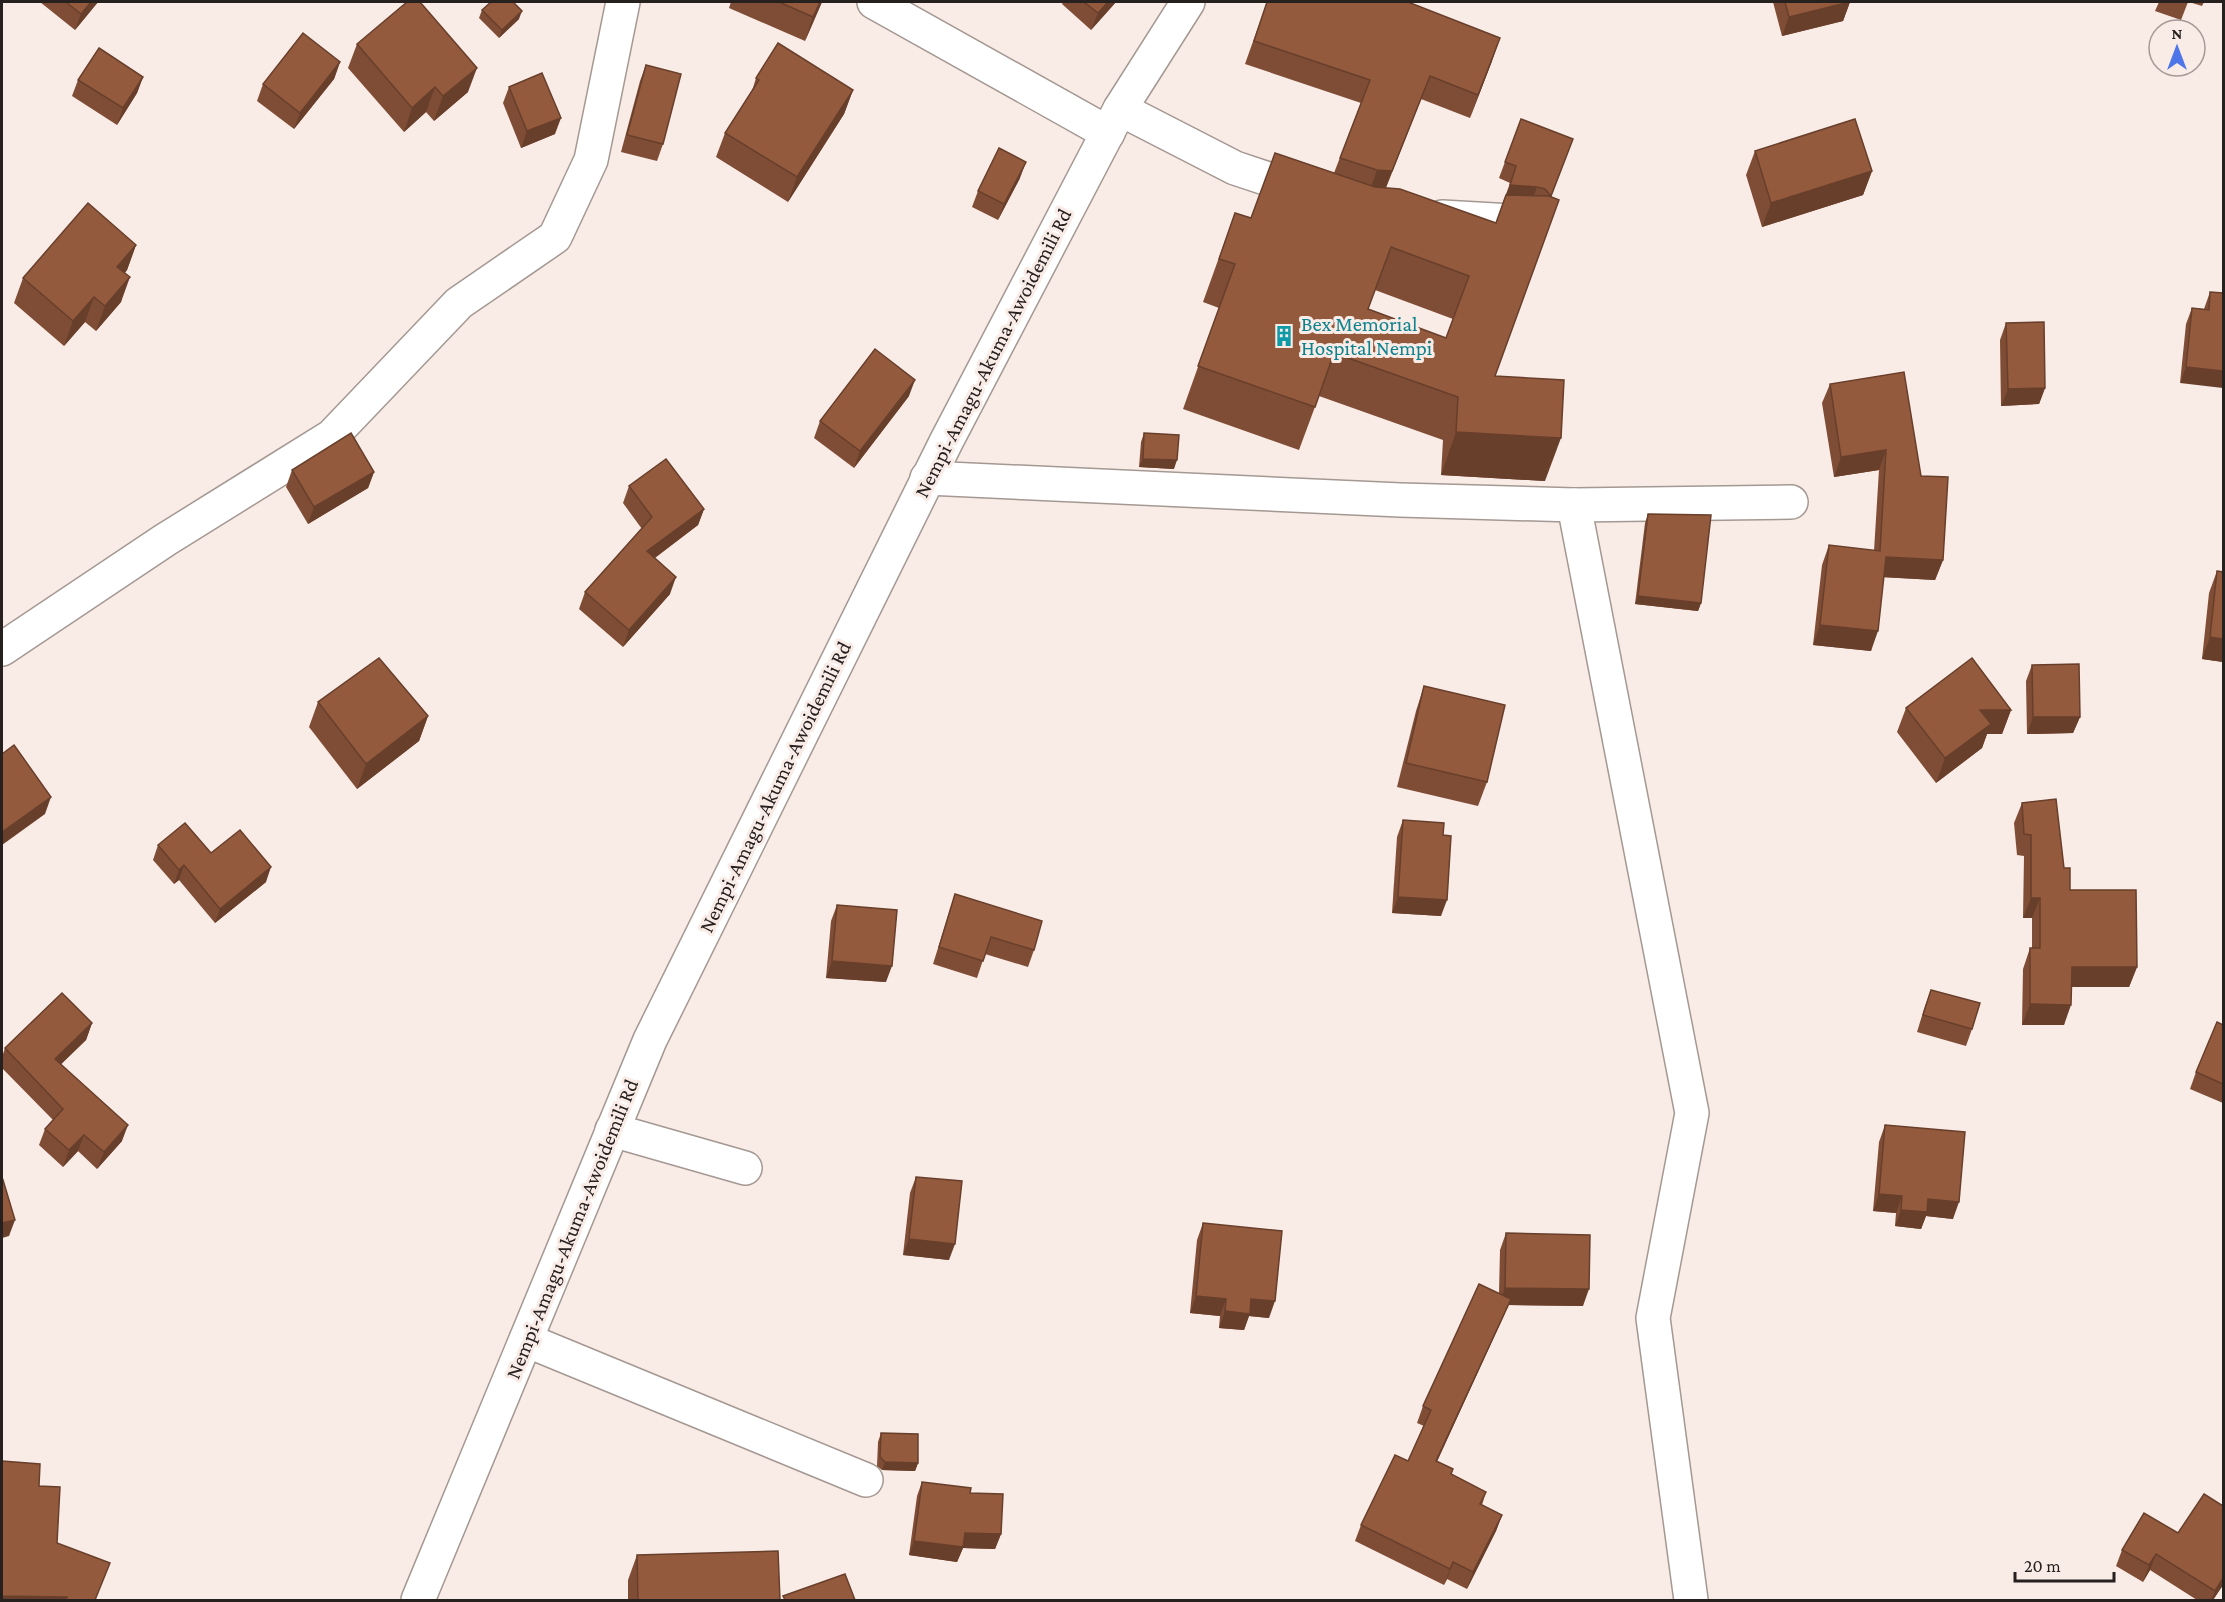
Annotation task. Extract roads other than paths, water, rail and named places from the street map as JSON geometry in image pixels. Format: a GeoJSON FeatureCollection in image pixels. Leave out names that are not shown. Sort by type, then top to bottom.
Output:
{"type":"FeatureCollection","features":[{"type":"Feature","properties":{"kind":"street"},"geometry":{"type":"LineString","coordinates":[[2,649],[165,540],[332,436],[459,303],[555,237],[591,160],[623,2]]}},
{"type":"Feature","properties":{"kind":"street"},"geometry":{"type":"LineString","coordinates":[[874,2],[1114,121],[1235,168],[1332,201]]}},
{"type":"Feature","properties":{"kind":"street","name":"Nempi-Amagu-Akuma-Awoidemili Rd"},"geometry":{"type":"LineString","coordinates":[[418,1600],[650,1040],[927,478],[1114,121],[1188,2]]}},
{"type":"Feature","properties":{"kind":"street"},"geometry":{"type":"LineString","coordinates":[[1412,215],[1529,222]]}},
{"type":"Feature","properties":{"kind":"street"},"geometry":{"type":"LineString","coordinates":[[927,478],[1574,505],[1791,502]]}},
{"type":"Feature","properties":{"kind":"street"},"geometry":{"type":"LineString","coordinates":[[1574,505],[1692,1113],[1653,1318],[1691,1600]]}},
{"type":"Feature","properties":{"kind":"street"},"geometry":{"type":"LineString","coordinates":[[612,1130],[745,1168]]}},
{"type":"Feature","properties":{"kind":"street"},"geometry":{"type":"LineString","coordinates":[[526,1340],[866,1480]]}},
{"type":"Feature","properties":{"kind":"place","name":"Bex Memorial Hospital Nempi"},"geometry":{"type":"Point","coordinates":[1284,336]}}]}
